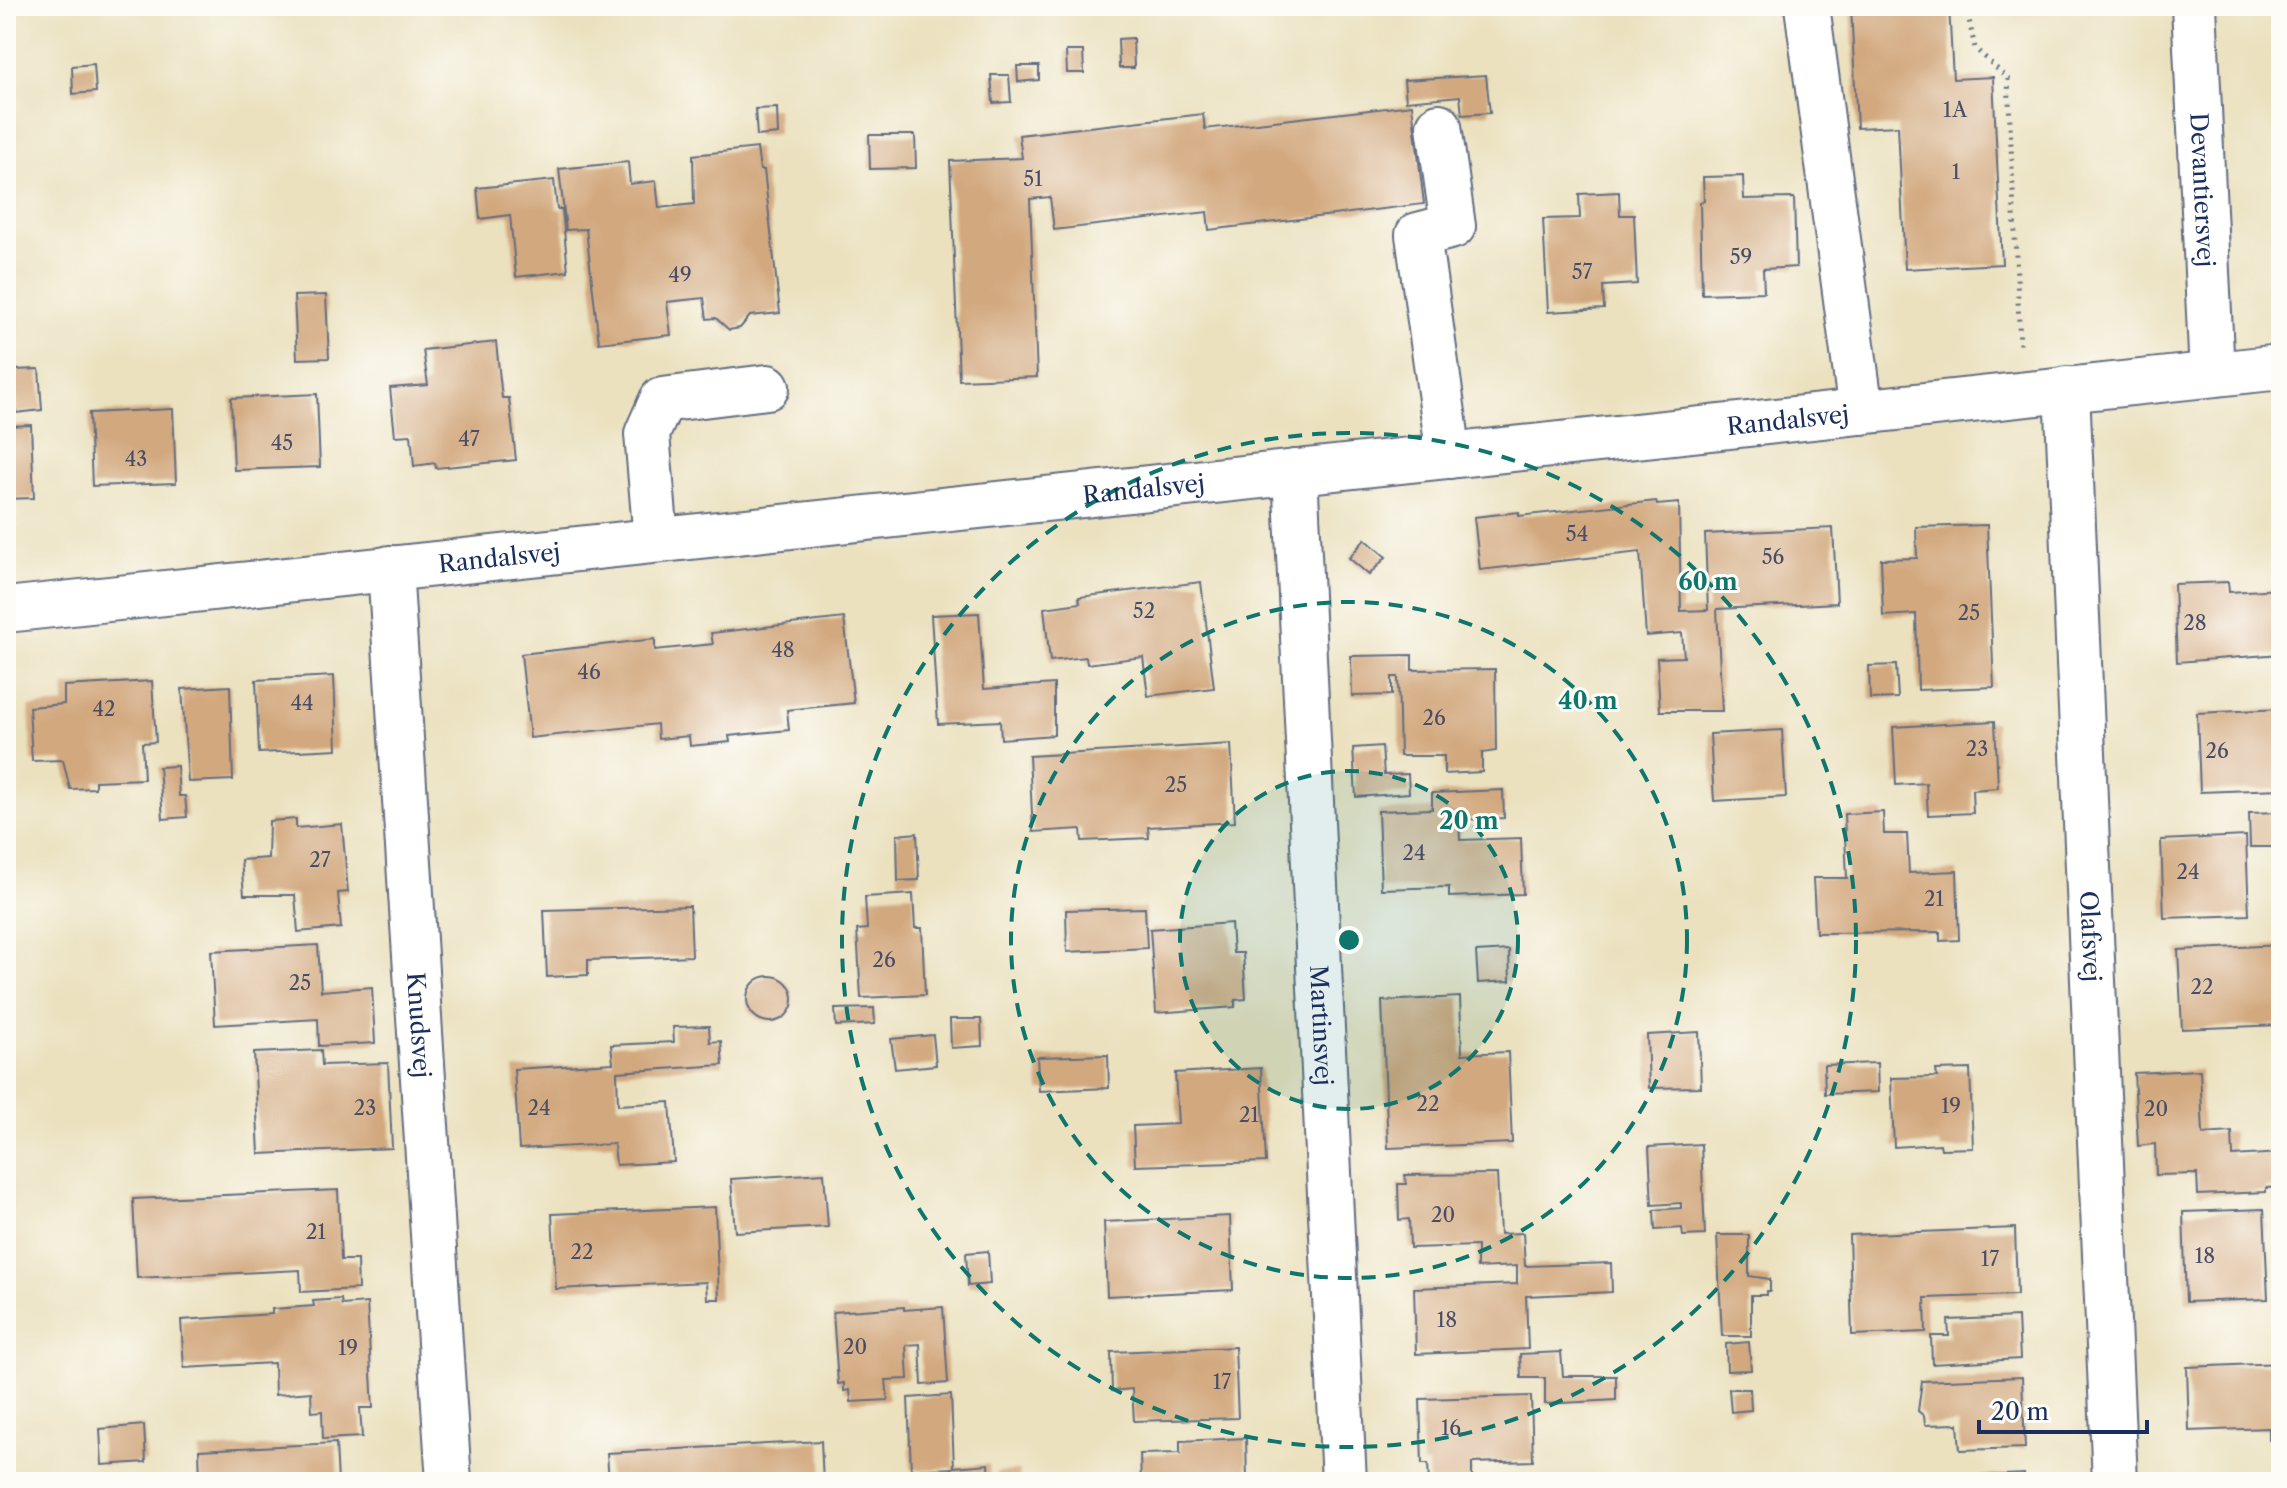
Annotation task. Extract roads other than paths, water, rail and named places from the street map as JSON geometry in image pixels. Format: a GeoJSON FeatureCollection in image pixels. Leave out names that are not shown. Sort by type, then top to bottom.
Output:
{"type":"FeatureCollection","features":[{"type":"Feature","properties":{"kind":"street"},"geometry":{"type":"LineString","coordinates":[[1807,6],[1861,412]]}},
{"type":"Feature","properties":{"kind":"street","name":"Devantiersvej"},"geometry":{"type":"LineString","coordinates":[[2194,6],[2212,374]]}},
{"type":"Feature","properties":{"kind":"street"},"geometry":{"type":"LineString","coordinates":[[1439,126],[1453,226],[1418,235],[1449,456]]}},
{"type":"Feature","properties":{"kind":"street","name":"Randalsvej"},"geometry":{"type":"LineString","coordinates":[[6,610],[2281,367]]}},
{"type":"Feature","properties":{"kind":"street"},"geometry":{"type":"LineString","coordinates":[[656,540],[647,434],[662,400],[767,387]]}},
{"type":"Feature","properties":{"kind":"street","name":"Olafsvej"},"geometry":{"type":"LineString","coordinates":[[2067,389],[2115,1482]]}},
{"type":"Feature","properties":{"kind":"street","name":"Martinsvej"},"geometry":{"type":"LineString","coordinates":[[1295,472],[1344,1482]]}},
{"type":"Feature","properties":{"kind":"street","name":"Knudsvej"},"geometry":{"type":"LineString","coordinates":[[390,568],[449,1482]]}}]}
